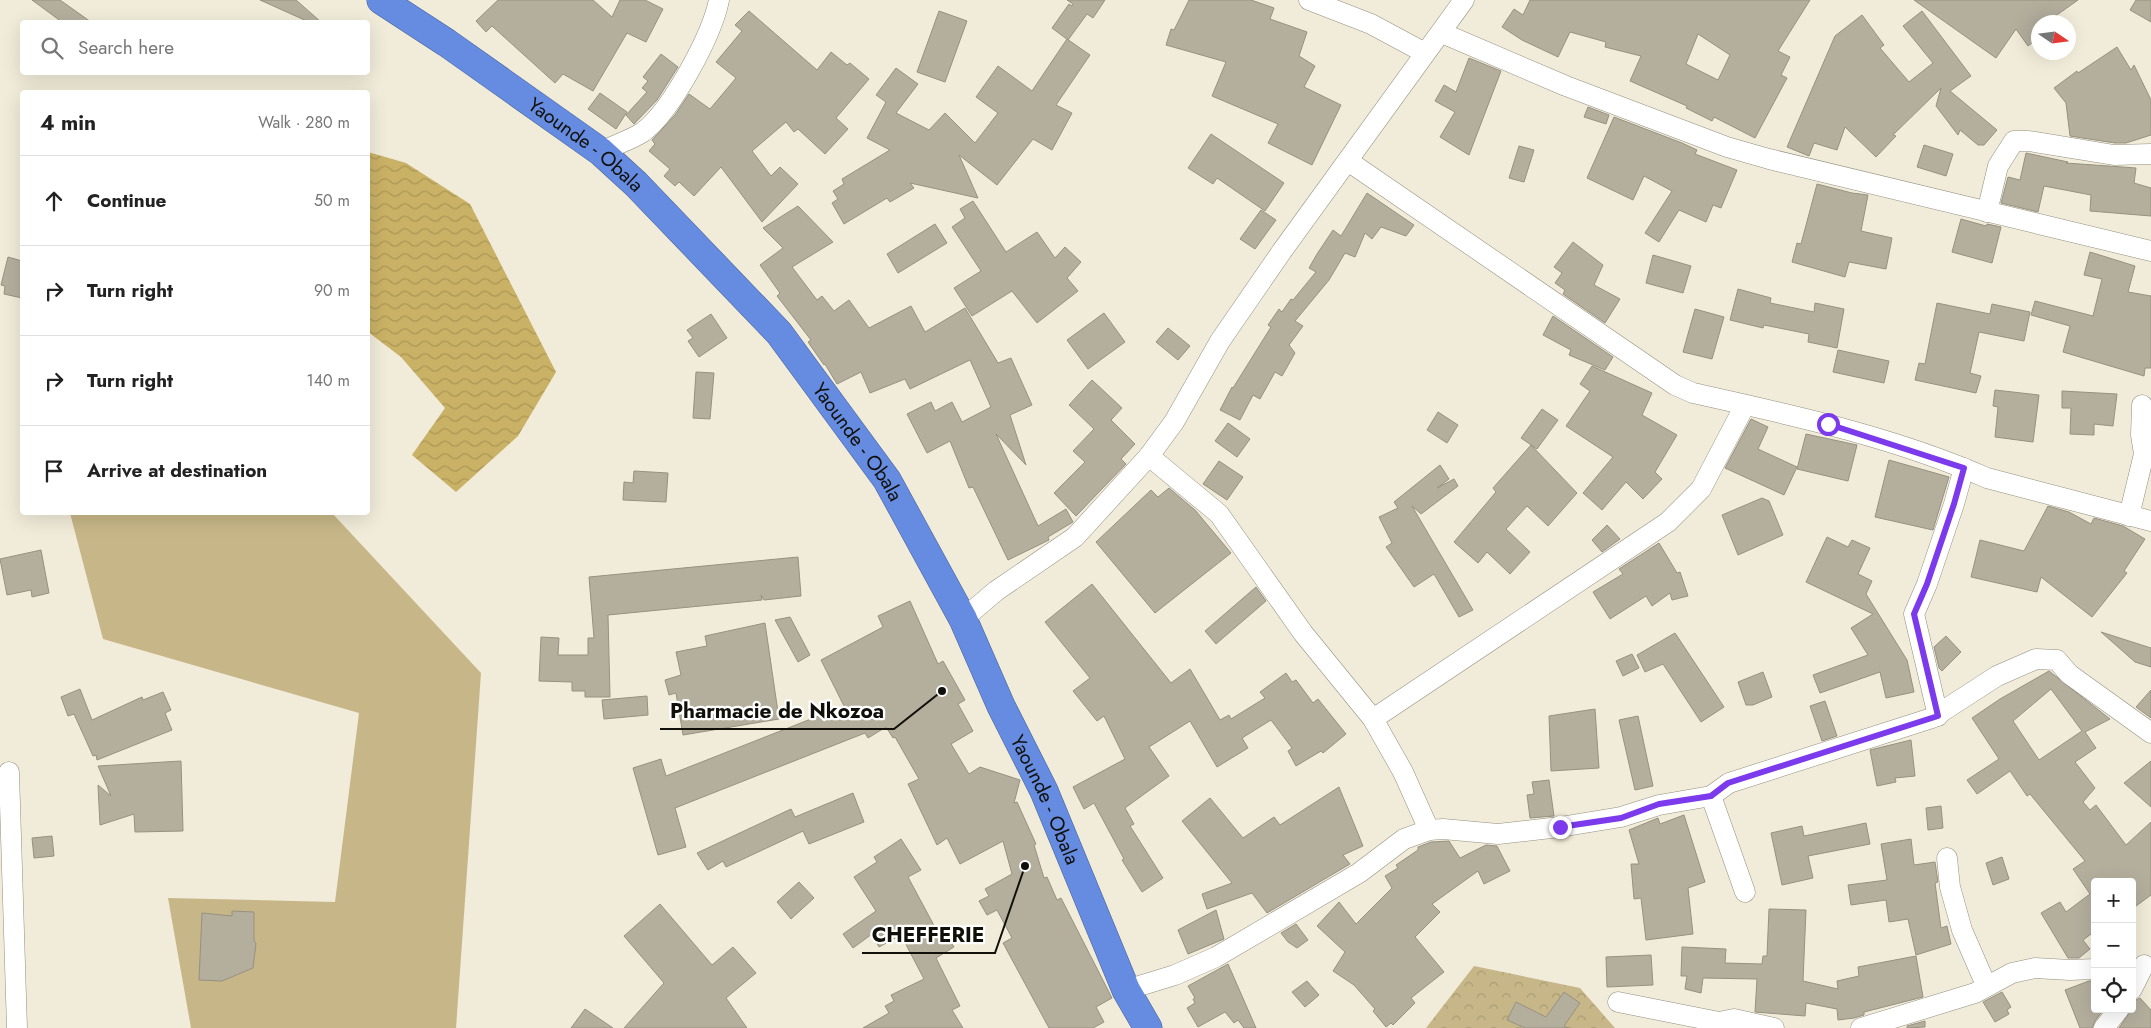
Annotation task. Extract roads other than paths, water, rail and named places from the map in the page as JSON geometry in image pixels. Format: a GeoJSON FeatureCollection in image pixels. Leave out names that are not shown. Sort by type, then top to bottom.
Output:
{"type":"FeatureCollection","features":[{"type":"Feature","properties":{"kind":"highway","name":"Yaounde - Obala"},"geometry":{"type":"LineString","coordinates":[[381,0],[448,43],[601,152],[636,184],[779,333],[887,480],[963,619],[1001,706],[1044,790],[1126,990],[1144,1027]]}},
{"type":"Feature","properties":{"kind":"street"},"geometry":{"type":"LineString","coordinates":[[601,152],[642,132],[670,101],[702,49],[719,0]]}},
{"type":"Feature","properties":{"kind":"street"},"geometry":{"type":"LineString","coordinates":[[1309,0],[1371,24],[1425,53]]}},
{"type":"Feature","properties":{"kind":"street"},"geometry":{"type":"LineString","coordinates":[[963,619],[996,591],[1076,537],[1149,456],[1174,422],[1220,341],[1282,251],[1464,0]]}},
{"type":"Feature","properties":{"kind":"street"},"geometry":{"type":"LineString","coordinates":[[1442,32],[1566,86],[1727,146],[1769,159],[2151,250]]}},
{"type":"Feature","properties":{"kind":"street"},"geometry":{"type":"LineString","coordinates":[[1987,212],[1998,166],[2014,141],[2029,141],[2114,154],[2151,154]]}},
{"type":"Feature","properties":{"kind":"street"},"geometry":{"type":"LineString","coordinates":[[1348,161],[1675,386],[1693,393],[1828,424],[1964,468],[1987,478],[2151,521]]}},
{"type":"Feature","properties":{"kind":"street"},"geometry":{"type":"LineString","coordinates":[[1372,719],[1668,522],[1701,489],[1745,405]]}},
{"type":"Feature","properties":{"kind":"street"},"geometry":{"type":"LineString","coordinates":[[2129,516],[2144,454],[2141,435],[2142,405]]}},
{"type":"Feature","properties":{"kind":"street"},"geometry":{"type":"LineString","coordinates":[[1149,456],[1219,514],[1303,633],[1372,719],[1403,772],[1429,830]]}},
{"type":"Feature","properties":{"kind":"street"},"geometry":{"type":"LineString","coordinates":[[1938,716],[1914,614],[1927,584],[1964,468]]}},
{"type":"Feature","properties":{"kind":"street"},"geometry":{"type":"LineString","coordinates":[[1126,990],[1175,975],[1216,957],[1359,873],[1404,839],[1429,830],[1443,829],[1498,834],[1560,827],[1621,818],[1659,804],[1711,796],[1728,783],[1938,716],[1997,676],[2036,659],[2057,660],[2069,674],[2151,733]]}},
{"type":"Feature","properties":{"kind":"street"},"geometry":{"type":"LineString","coordinates":[[9,772],[18,1028]]}},
{"type":"Feature","properties":{"kind":"street"},"geometry":{"type":"LineString","coordinates":[[1711,796],[1745,892]]}},
{"type":"Feature","properties":{"kind":"street"},"geometry":{"type":"LineString","coordinates":[[1947,858],[1950,887],[1962,930],[1986,985]]}},
{"type":"Feature","properties":{"kind":"street"},"geometry":{"type":"LineString","coordinates":[[2136,980],[2143,963]]}},
{"type":"Feature","properties":{"kind":"street"},"geometry":{"type":"LineString","coordinates":[[1861,1028],[1966,995],[2012,973],[2035,968],[2091,969]]}},
{"type":"Feature","properties":{"kind":"street"},"geometry":{"type":"LineString","coordinates":[[1618,1002],[1719,1022],[1734,1019],[1774,1028]]}},
{"type":"Feature","properties":{"kind":"street"},"geometry":{"type":"LineString","coordinates":[[2104,1028],[2116,1013]]}},
{"type":"Feature","properties":{"kind":"water"},"geometry":{"type":"Polygon","coordinates":[[[370,153],[406,163],[470,204],[556,372],[518,436],[456,492],[412,455],[445,408],[401,357],[370,334],[370,153]]]}},
{"type":"Feature","properties":{"kind":"place","name":"Pharmacie de Nkozoa"},"geometry":{"type":"Point","coordinates":[942,691]}},
{"type":"Feature","properties":{"kind":"place","name":"CHEFFERIE"},"geometry":{"type":"Point","coordinates":[1025,866]}}]}
